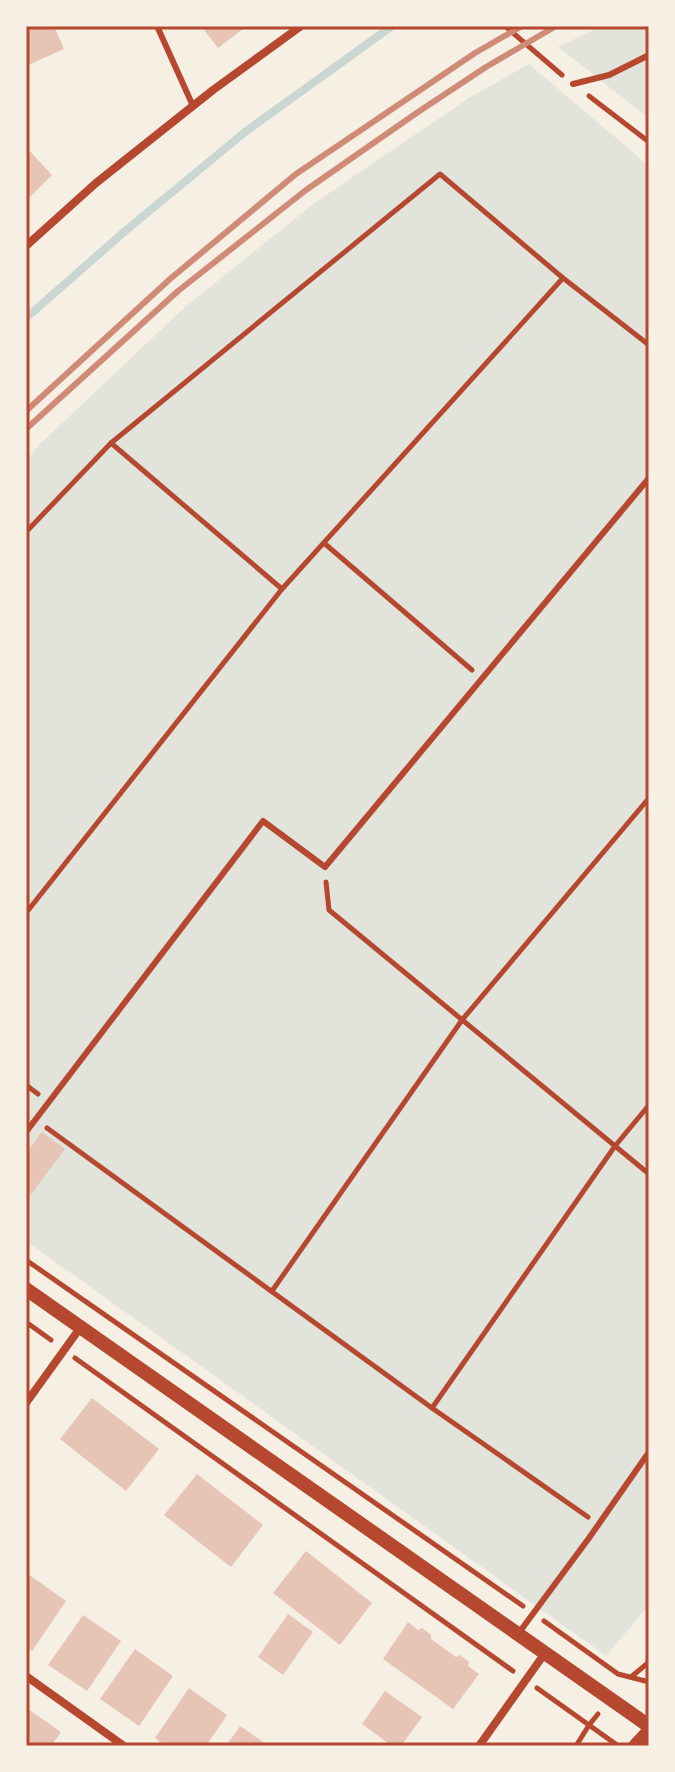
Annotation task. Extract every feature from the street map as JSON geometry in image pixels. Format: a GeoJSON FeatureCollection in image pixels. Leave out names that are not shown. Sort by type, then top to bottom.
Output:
{"type":"FeatureCollection","features":[{"type":"Feature","properties":{"kind":"street"},"geometry":{"type":"LineString","coordinates":[[26,246],[96,183],[301,26]]}},
{"type":"Feature","properties":{"kind":"street"},"geometry":{"type":"LineString","coordinates":[[26,1289],[649,1729],[635,1746]]}},
{"type":"Feature","properties":{"kind":"street"},"geometry":{"type":"LineString","coordinates":[[26,1403],[80,1328]]}},
{"type":"Feature","properties":{"kind":"street"},"geometry":{"type":"LineString","coordinates":[[479,1746],[545,1653]]}},
{"type":"Feature","properties":{"kind":"street"},"geometry":{"type":"LineString","coordinates":[[26,1676],[124,1746]]}},
{"type":"Feature","properties":{"kind":"lane"},"geometry":{"type":"LineString","coordinates":[[160,28],[193,106]]}},
{"type":"Feature","properties":{"kind":"lane"},"geometry":{"type":"LineString","coordinates":[[573,84],[609,75],[649,55]]}},
{"type":"Feature","properties":{"kind":"lane"},"geometry":{"type":"LineString","coordinates":[[26,1132],[263,821],[325,867],[649,478]]}},
{"type":"Feature","properties":{"kind":"lane"},"geometry":{"type":"LineString","coordinates":[[518,1634],[649,1452]]}},
{"type":"Feature","properties":{"kind":"path"},"geometry":{"type":"LineString","coordinates":[[26,532],[111,443],[440,174],[563,278],[649,345]]}},
{"type":"Feature","properties":{"kind":"path"},"geometry":{"type":"LineString","coordinates":[[26,913],[282,589],[563,278]]}},
{"type":"Feature","properties":{"kind":"path"},"geometry":{"type":"LineString","coordinates":[[111,443],[282,589]]}},
{"type":"Feature","properties":{"kind":"path"},"geometry":{"type":"LineString","coordinates":[[324,543],[483,678]]}},
{"type":"Feature","properties":{"kind":"path"},"geometry":{"type":"LineString","coordinates":[[272,1291],[462,1020],[649,798]]}},
{"type":"Feature","properties":{"kind":"path"},"geometry":{"type":"LineString","coordinates":[[325,867],[329,910],[649,1174]]}},
{"type":"Feature","properties":{"kind":"path"},"geometry":{"type":"LineString","coordinates":[[432,1408],[615,1146],[649,1105]]}},
{"type":"Feature","properties":{"kind":"path"},"geometry":{"type":"LineString","coordinates":[[36,1119],[432,1408],[598,1524]]}},
{"type":"Feature","properties":{"kind":"path"},"geometry":{"type":"LineString","coordinates":[[26,1260],[618,1674],[649,1682]]}},
{"type":"Feature","properties":{"kind":"path"},"geometry":{"type":"LineString","coordinates":[[26,1322],[618,1746]]}},
{"type":"Feature","properties":{"kind":"path"},"geometry":{"type":"LineString","coordinates":[[576,1746],[589,1725]]}},
{"type":"Feature","properties":{"kind":"shaded area"},"geometry":{"type":"Polygon","coordinates":[[[602,26],[649,26],[649,118],[558,47],[602,26]]]}},
{"type":"Feature","properties":{"kind":"shaded area"},"geometry":{"type":"Polygon","coordinates":[[[529,64],[649,166],[649,1605],[606,1656],[26,1241],[26,460],[184,308],[316,202],[472,96],[529,64]]]}},
{"type":"Feature","properties":{"kind":"building"},"geometry":{"type":"Polygon","coordinates":[[[26,26],[54,26],[64,49],[26,66],[26,26]]]}},
{"type":"Feature","properties":{"kind":"building"},"geometry":{"type":"Polygon","coordinates":[[[201,26],[247,26],[218,48],[201,26]]]}},
{"type":"Feature","properties":{"kind":"building"},"geometry":{"type":"Polygon","coordinates":[[[26,147],[52,175],[26,201],[26,147]]]}},
{"type":"Feature","properties":{"kind":"building"},"geometry":{"type":"Polygon","coordinates":[[[42,1132],[65,1149],[26,1201],[26,1153],[42,1132]]]}},
{"type":"Feature","properties":{"kind":"building"},"geometry":{"type":"Polygon","coordinates":[[[92,1398],[159,1449],[126,1491],[60,1439],[92,1398]]]}},
{"type":"Feature","properties":{"kind":"building"},"geometry":{"type":"Polygon","coordinates":[[[197,1474],[263,1525],[231,1567],[164,1515],[197,1474]]]}},
{"type":"Feature","properties":{"kind":"building"},"geometry":{"type":"Polygon","coordinates":[[[306,1551],[372,1603],[340,1645],[273,1593],[306,1551]]]}},
{"type":"Feature","properties":{"kind":"building"},"geometry":{"type":"Polygon","coordinates":[[[28,1574],[66,1601],[32,1651],[26,1647],[28,1574]]]}},
{"type":"Feature","properties":{"kind":"building"},"geometry":{"type":"Polygon","coordinates":[[[288,1614],[313,1632],[283,1675],[258,1657],[288,1614]]]}},
{"type":"Feature","properties":{"kind":"building"},"geometry":{"type":"Polygon","coordinates":[[[83,1615],[121,1641],[87,1691],[48,1665],[83,1615]]]}},
{"type":"Feature","properties":{"kind":"building"},"geometry":{"type":"Polygon","coordinates":[[[408,1622],[418,1630],[422,1628],[431,1635],[431,1639],[456,1657],[460,1655],[479,1674],[453,1709],[383,1659],[408,1622]]]}},
{"type":"Feature","properties":{"kind":"building"},"geometry":{"type":"Polygon","coordinates":[[[135,1649],[173,1676],[139,1726],[100,1699],[135,1649]]]}},
{"type":"Feature","properties":{"kind":"building"},"geometry":{"type":"Polygon","coordinates":[[[189,1688],[227,1715],[206,1746],[166,1746],[155,1738],[189,1688]]]}},
{"type":"Feature","properties":{"kind":"building"},"geometry":{"type":"Polygon","coordinates":[[[385,1691],[422,1717],[401,1746],[392,1746],[362,1724],[385,1691]]]}},
{"type":"Feature","properties":{"kind":"building"},"geometry":{"type":"Polygon","coordinates":[[[28,1709],[61,1732],[51,1746],[26,1746],[28,1709]]]}},
{"type":"Feature","properties":{"kind":"building"},"geometry":{"type":"Polygon","coordinates":[[[240,1726],[269,1746],[226,1746],[240,1726]]]}},
{"type":"Feature","properties":{"kind":"waterway"},"geometry":{"type":"LineString","coordinates":[[26,318],[245,132],[392,26]]}},
{"type":"Feature","properties":{"kind":"railway"},"geometry":{"type":"LineString","coordinates":[[26,411],[170,279],[296,174],[475,53],[522,26]]}},
{"type":"Feature","properties":{"kind":"railway"},"geometry":{"type":"LineString","coordinates":[[26,429],[178,291],[306,190],[486,67],[556,26]]}}]}
